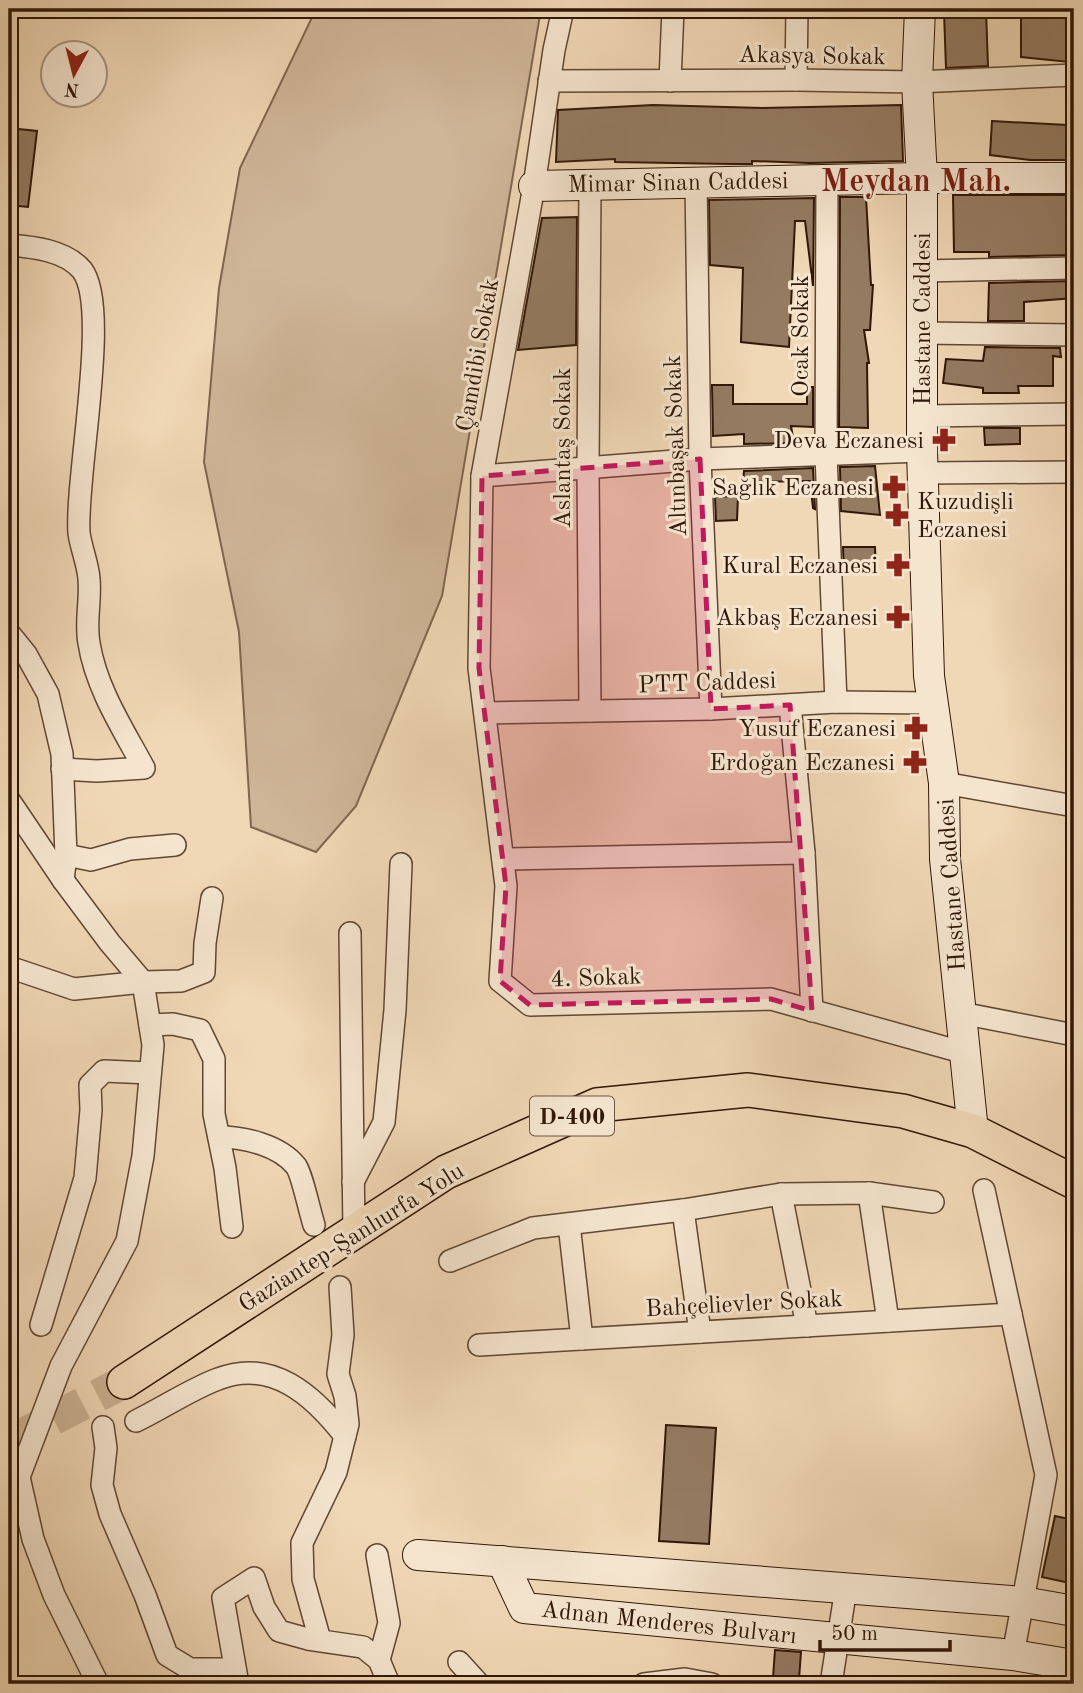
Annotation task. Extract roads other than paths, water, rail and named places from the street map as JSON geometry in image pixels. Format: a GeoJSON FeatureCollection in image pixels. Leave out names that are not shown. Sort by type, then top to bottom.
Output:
{"type":"FeatureCollection","features":[{"type":"Feature","properties":{"kind":"main road","name":"Gaziantep-Şanlıurfa Yolu"},"geometry":{"type":"LineString","coordinates":[[124,1382],[446,1172],[597,1105],[748,1090],[903,1111],[973,1131],[1073,1181]]}},
{"type":"Feature","properties":{"kind":"street","name":"Çamdibi Sokak"},"geometry":{"type":"LineString","coordinates":[[485,713],[479,668],[482,477],[563,9]]}},
{"type":"Feature","properties":{"kind":"street"},"geometry":{"type":"LineString","coordinates":[[670,81],[673,9]]}},
{"type":"Feature","properties":{"kind":"street"},"geometry":{"type":"LineString","coordinates":[[796,80],[797,9]]}},
{"type":"Feature","properties":{"kind":"street","name":"Hastane Caddesi"},"geometry":{"type":"LineString","coordinates":[[920,9],[918,82],[922,178],[922,462],[932,703],[944,783],[946,859],[973,1131]]}},
{"type":"Feature","properties":{"kind":"street","name":"Akasya Sokak"},"geometry":{"type":"LineString","coordinates":[[549,81],[918,82],[1074,75]]}},
{"type":"Feature","properties":{"kind":"street","name":"Mimar Sinan Caddesi"},"geometry":{"type":"LineString","coordinates":[[534,186],[827,179],[1074,178]]}},
{"type":"Feature","properties":{"kind":"street","name":"Ocak Sokak"},"geometry":{"type":"LineString","coordinates":[[827,179],[826,455],[836,702]]}},
{"type":"Feature","properties":{"kind":"street","name":"Altınbaşak Sokak"},"geometry":{"type":"LineString","coordinates":[[696,181],[700,460],[711,709]]}},
{"type":"Feature","properties":{"kind":"street","name":"Aslantaş Sokak"},"geometry":{"type":"LineString","coordinates":[[590,185],[590,712]]}},
{"type":"Feature","properties":{"kind":"street"},"geometry":{"type":"LineString","coordinates":[[9,245],[65,256],[83,271],[92,296],[93,343],[79,533],[89,579],[88,640],[94,670],[144,768],[97,771],[62,769]]}},
{"type":"Feature","properties":{"kind":"street"},"geometry":{"type":"LineString","coordinates":[[922,271],[1074,268]]}},
{"type":"Feature","properties":{"kind":"street"},"geometry":{"type":"LineString","coordinates":[[923,333],[1074,335]]}},
{"type":"Feature","properties":{"kind":"street"},"geometry":{"type":"LineString","coordinates":[[922,416],[1074,414]]}},
{"type":"Feature","properties":{"kind":"street"},"geometry":{"type":"LineString","coordinates":[[482,477],[700,460],[826,455],[1074,472]]}},
{"type":"Feature","properties":{"kind":"street"},"geometry":{"type":"LineString","coordinates":[[9,633],[26,654],[48,694],[62,754],[66,855],[63,880]]}},
{"type":"Feature","properties":{"kind":"street","name":"PTT Caddesi"},"geometry":{"type":"LineString","coordinates":[[485,713],[711,709],[836,702],[932,703]]}},
{"type":"Feature","properties":{"kind":"street"},"geometry":{"type":"LineString","coordinates":[[790,705],[804,853],[812,1011]]}},
{"type":"Feature","properties":{"kind":"street","name":"4. Sokak"},"geometry":{"type":"LineString","coordinates":[[485,713],[506,886],[500,981],[530,1005],[771,999],[965,1053]]}},
{"type":"Feature","properties":{"kind":"street"},"geometry":{"type":"LineString","coordinates":[[944,783],[1074,806]]}},
{"type":"Feature","properties":{"kind":"street"},"geometry":{"type":"LineString","coordinates":[[9,800],[63,880],[143,982],[153,1045],[143,1156],[127,1241],[61,1366],[19,1477],[33,1539],[54,1595],[98,1684]]}},
{"type":"Feature","properties":{"kind":"street"},"geometry":{"type":"LineString","coordinates":[[66,855],[91,860],[130,849],[175,845]]}},
{"type":"Feature","properties":{"kind":"street"},"geometry":{"type":"LineString","coordinates":[[503,859],[804,853]]}},
{"type":"Feature","properties":{"kind":"street"},"geometry":{"type":"LineString","coordinates":[[353,1182],[384,1122],[395,1010],[401,864]]}},
{"type":"Feature","properties":{"kind":"street"},"geometry":{"type":"LineString","coordinates":[[9,967],[74,989],[181,981],[204,972],[205,943],[212,898]]}},
{"type":"Feature","properties":{"kind":"street"},"geometry":{"type":"LineString","coordinates":[[350,933],[354,1232]]}},
{"type":"Feature","properties":{"kind":"street"},"geometry":{"type":"LineString","coordinates":[[961,1013],[1074,1035]]}},
{"type":"Feature","properties":{"kind":"street"},"geometry":{"type":"LineString","coordinates":[[149,1026],[173,1024],[200,1030],[214,1059],[214,1114],[225,1168],[232,1227]]}},
{"type":"Feature","properties":{"kind":"street"},"geometry":{"type":"LineString","coordinates":[[41,1325],[85,1178],[91,1110],[90,1085],[104,1071],[150,1073]]}},
{"type":"Feature","properties":{"kind":"street"},"geometry":{"type":"LineString","coordinates":[[219,1137],[240,1137],[275,1150],[297,1167],[314,1225]]}},
{"type":"Feature","properties":{"kind":"street"},"geometry":{"type":"LineString","coordinates":[[984,1190],[1046,1475],[1013,1655]]}},
{"type":"Feature","properties":{"kind":"street"},"geometry":{"type":"LineString","coordinates":[[869,1193],[888,1321]]}},
{"type":"Feature","properties":{"kind":"street"},"geometry":{"type":"LineString","coordinates":[[450,1261],[533,1228],[683,1210],[781,1194],[869,1193],[933,1202]]}},
{"type":"Feature","properties":{"kind":"street"},"geometry":{"type":"LineString","coordinates":[[781,1194],[807,1326]]}},
{"type":"Feature","properties":{"kind":"street"},"geometry":{"type":"LineString","coordinates":[[683,1210],[700,1332]]}},
{"type":"Feature","properties":{"kind":"street"},"geometry":{"type":"LineString","coordinates":[[569,1224],[582,1339]]}},
{"type":"Feature","properties":{"kind":"street"},"geometry":{"type":"LineString","coordinates":[[320,1640],[303,1579],[302,1543],[336,1472],[348,1424],[345,1396],[338,1374],[343,1335],[340,1287]]}},
{"type":"Feature","properties":{"kind":"street","name":"Bahçelievler Sokak"},"geometry":{"type":"LineString","coordinates":[[480,1345],[1011,1314]]}},
{"type":"Feature","properties":{"kind":"street"},"geometry":{"type":"LineString","coordinates":[[136,1421],[217,1379],[243,1372],[268,1374],[303,1391],[334,1421],[345,1436]]}},
{"type":"Feature","properties":{"kind":"street"},"geometry":{"type":"LineString","coordinates":[[103,1427],[106,1448],[102,1485],[110,1514],[167,1655],[190,1669],[237,1677],[223,1598],[254,1578],[264,1607],[279,1631],[363,1647],[379,1660],[389,1684]]}},
{"type":"Feature","properties":{"kind":"street"},"geometry":{"type":"LineString","coordinates":[[377,1555],[389,1623],[379,1660]]}},
{"type":"Feature","properties":{"kind":"street","name":"Adnan Menderes Bulvarı"},"geometry":{"type":"LineString","coordinates":[[418,1555],[1023,1602],[1074,1611]]}},
{"type":"Feature","properties":{"kind":"street","name":"Adnan Menderes Bulvarı"},"geometry":{"type":"LineString","coordinates":[[502,1561],[524,1608],[1013,1655],[1074,1665]]}},
{"type":"Feature","properties":{"kind":"street"},"geometry":{"type":"LineString","coordinates":[[831,1684],[846,1588]]}},
{"type":"Feature","properties":{"kind":"street"},"geometry":{"type":"LineString","coordinates":[[459,1662],[479,1684]]}},
{"type":"Feature","properties":{"kind":"street"},"geometry":{"type":"LineString","coordinates":[[644,1684],[685,1678],[712,1684]]}},
{"type":"Feature","properties":{"kind":"tunnel"},"geometry":{"type":"LineString","coordinates":[[9,1442],[124,1382]]}},
{"type":"Feature","properties":{"kind":"place","name":"Deva Eczanesi"},"geometry":{"type":"Point","coordinates":[944,440]}},
{"type":"Feature","properties":{"kind":"place","name":"Sağlık Eczanesi"},"geometry":{"type":"Point","coordinates":[894,487]}},
{"type":"Feature","properties":{"kind":"place","name":"Kuzudişli Eczanesi"},"geometry":{"type":"Point","coordinates":[897,515]}},
{"type":"Feature","properties":{"kind":"place","name":"Kural Eczanesi"},"geometry":{"type":"Point","coordinates":[898,565]}},
{"type":"Feature","properties":{"kind":"place","name":"Akbaş Eczanesi"},"geometry":{"type":"Point","coordinates":[898,617]}},
{"type":"Feature","properties":{"kind":"place","name":"Yusuf Eczanesi"},"geometry":{"type":"Point","coordinates":[916,728]}},
{"type":"Feature","properties":{"kind":"place","name":"Erdoğan Eczanesi"},"geometry":{"type":"Point","coordinates":[915,762]}},
{"type":"Feature","properties":{"kind":"district","name":"Meydan Mah."},"geometry":{"type":"Point","coordinates":[916,180]}}]}
